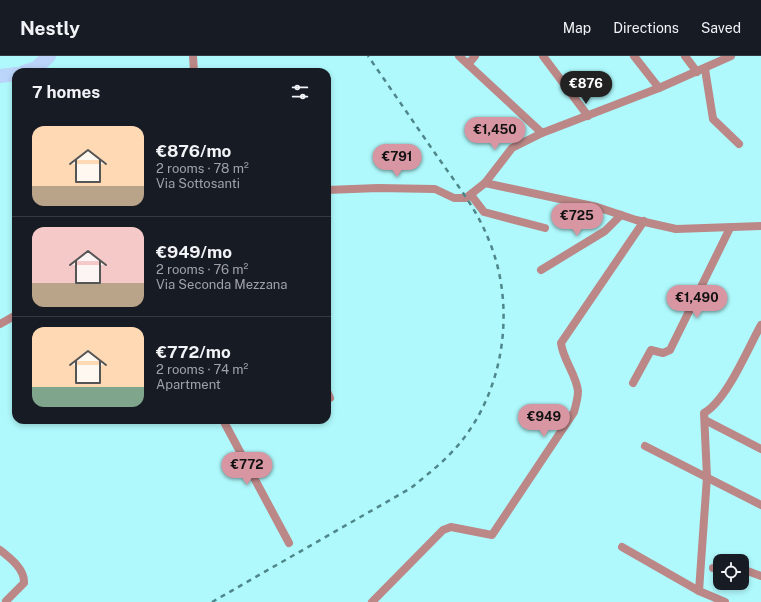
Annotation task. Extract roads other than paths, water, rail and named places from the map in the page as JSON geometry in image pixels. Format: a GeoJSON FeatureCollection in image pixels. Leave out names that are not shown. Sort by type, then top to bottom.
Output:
{"type":"FeatureCollection","features":[{"type":"Feature","properties":{"kind":"street"},"geometry":{"type":"LineString","coordinates":[[193,56],[194,68]]}},
{"type":"Feature","properties":{"kind":"street"},"geometry":{"type":"LineString","coordinates":[[459,56],[542,132]]}},
{"type":"Feature","properties":{"kind":"street"},"geometry":{"type":"LineString","coordinates":[[468,64],[476,56]]}},
{"type":"Feature","properties":{"kind":"street"},"geometry":{"type":"LineString","coordinates":[[543,56],[588,116]]}},
{"type":"Feature","properties":{"kind":"street"},"geometry":{"type":"LineString","coordinates":[[634,56],[659,88]]}},
{"type":"Feature","properties":{"kind":"street"},"geometry":{"type":"LineString","coordinates":[[685,56],[697,72]]}},
{"type":"Feature","properties":{"kind":"street"},"geometry":{"type":"LineString","coordinates":[[331,190],[378,188],[435,189],[454,198],[468,197],[485,183],[512,148],[542,132],[588,116],[659,88],[705,69],[731,56]]}},
{"type":"Feature","properties":{"kind":"street"},"geometry":{"type":"LineString","coordinates":[[705,69],[713,119],[739,144]]}},
{"type":"Feature","properties":{"kind":"street"},"geometry":{"type":"LineString","coordinates":[[485,183],[549,196],[644,222],[676,229],[761,226]]}},
{"type":"Feature","properties":{"kind":"street"},"geometry":{"type":"LineString","coordinates":[[468,197],[484,212],[545,228]]}},
{"type":"Feature","properties":{"kind":"street"},"geometry":{"type":"LineString","coordinates":[[541,270],[605,231],[621,215]]}},
{"type":"Feature","properties":{"kind":"street"},"geometry":{"type":"LineString","coordinates":[[373,602],[443,530],[451,527],[492,535],[574,412],[578,391],[576,381],[562,350],[561,343],[644,222]]}},
{"type":"Feature","properties":{"kind":"street"},"geometry":{"type":"LineString","coordinates":[[633,383],[651,350],[663,353],[670,350],[730,228]]}},
{"type":"Feature","properties":{"kind":"street"},"geometry":{"type":"LineString","coordinates":[[0,324],[12,316]]}},
{"type":"Feature","properties":{"kind":"street"},"geometry":{"type":"LineString","coordinates":[[699,591],[707,477],[704,412],[713,408],[732,379],[761,324]]}},
{"type":"Feature","properties":{"kind":"street"},"geometry":{"type":"LineString","coordinates":[[705,420],[761,449]]}},
{"type":"Feature","properties":{"kind":"street"},"geometry":{"type":"LineString","coordinates":[[224,424],[289,543]]}},
{"type":"Feature","properties":{"kind":"street"},"geometry":{"type":"LineString","coordinates":[[645,446],[761,505]]}},
{"type":"Feature","properties":{"kind":"street"},"geometry":{"type":"LineString","coordinates":[[622,546],[699,591],[725,602]]}},
{"type":"Feature","properties":{"kind":"street"},"geometry":{"type":"LineString","coordinates":[[0,550],[22,571],[24,577],[24,583],[6,601]]}},
{"type":"Feature","properties":{"kind":"street"},"geometry":{"type":"LineString","coordinates":[[749,572],[761,576]]}},
{"type":"Feature","properties":{"kind":"waterway"},"geometry":{"type":"LineString","coordinates":[[36,68],[49,56]]}},
{"type":"Feature","properties":{"kind":"waterway"},"geometry":{"type":"LineString","coordinates":[[0,76],[12,74]]}},
{"type":"Feature","properties":{"kind":"railway"},"geometry":{"type":"LineString","coordinates":[[212,602],[411,488],[455,449],[476,421],[488,396],[496,371],[502,344],[504,317],[502,290],[497,263],[488,238],[478,216],[465,196],[368,56]]}}]}
